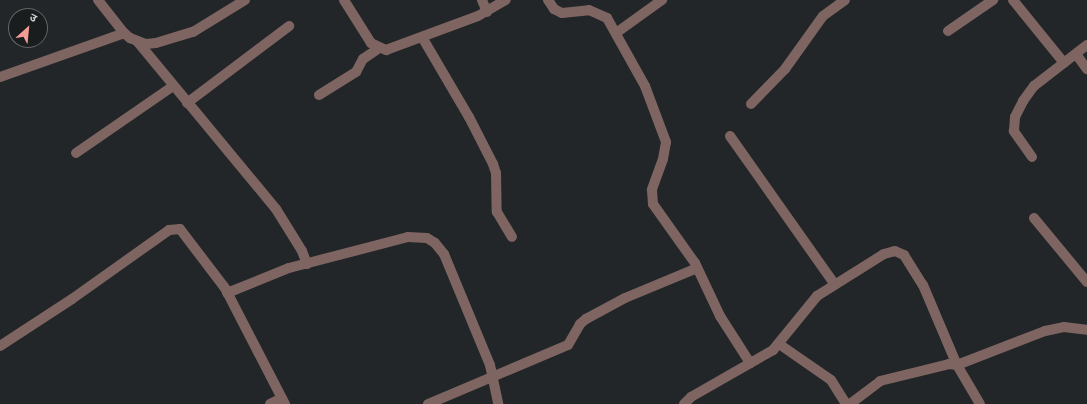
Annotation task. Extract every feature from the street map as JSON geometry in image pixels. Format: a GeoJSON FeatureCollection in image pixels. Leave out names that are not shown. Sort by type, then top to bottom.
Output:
{"type":"FeatureCollection","features":[{"type":"Feature","properties":{"kind":"street"},"geometry":{"type":"LineString","coordinates":[[98,0],[124,33],[137,41],[276,209],[302,251],[307,264]]}},
{"type":"Feature","properties":{"kind":"street"},"geometry":{"type":"LineString","coordinates":[[137,41],[156,43],[188,34],[245,0]]}},
{"type":"Feature","properties":{"kind":"street"},"geometry":{"type":"LineString","coordinates":[[344,0],[371,43],[378,49]]}},
{"type":"Feature","properties":{"kind":"street"},"geometry":{"type":"LineString","coordinates":[[482,0],[487,12]]}},
{"type":"Feature","properties":{"kind":"street"},"geometry":{"type":"LineString","coordinates":[[319,95],[356,72],[364,59],[378,49],[393,48],[487,12],[506,0]]}},
{"type":"Feature","properties":{"kind":"street"},"geometry":{"type":"LineString","coordinates":[[548,0],[554,9],[562,13],[589,10],[601,13],[616,33],[645,86],[666,142],[666,150],[651,198],[697,268],[720,316],[750,363]]}},
{"type":"Feature","properties":{"kind":"street"},"geometry":{"type":"LineString","coordinates":[[616,33],[662,0]]}},
{"type":"Feature","properties":{"kind":"street"},"geometry":{"type":"LineString","coordinates":[[751,104],[784,69],[823,16],[845,0]]}},
{"type":"Feature","properties":{"kind":"street"},"geometry":{"type":"LineString","coordinates":[[948,31],[993,0]]}},
{"type":"Feature","properties":{"kind":"street"},"geometry":{"type":"LineString","coordinates":[[1012,0],[1064,64]]}},
{"type":"Feature","properties":{"kind":"street"},"geometry":{"type":"LineString","coordinates":[[187,103],[289,26]]}},
{"type":"Feature","properties":{"kind":"street"},"geometry":{"type":"LineString","coordinates":[[0,77],[124,33]]}},
{"type":"Feature","properties":{"kind":"street"},"geometry":{"type":"LineString","coordinates":[[422,36],[469,117],[493,164],[496,173],[497,212],[512,237]]}},
{"type":"Feature","properties":{"kind":"street"},"geometry":{"type":"LineString","coordinates":[[1032,158],[1014,131],[1015,117],[1027,93],[1087,46]]}},
{"type":"Feature","properties":{"kind":"street"},"geometry":{"type":"LineString","coordinates":[[1076,54],[1087,69]]}},
{"type":"Feature","properties":{"kind":"street"},"geometry":{"type":"LineString","coordinates":[[76,153],[173,86]]}},
{"type":"Feature","properties":{"kind":"street"},"geometry":{"type":"LineString","coordinates":[[730,136],[835,285]]}},
{"type":"Feature","properties":{"kind":"street"},"geometry":{"type":"LineString","coordinates":[[1034,218],[1087,282]]}},
{"type":"Feature","properties":{"kind":"street"},"geometry":{"type":"LineString","coordinates":[[0,346],[72,299],[171,229],[185,232],[227,293],[284,401],[270,404]]}},
{"type":"Feature","properties":{"kind":"street"},"geometry":{"type":"LineString","coordinates":[[227,293],[281,271],[408,237],[419,236],[436,243],[444,254],[490,365],[498,404]]}},
{"type":"Feature","properties":{"kind":"street"},"geometry":{"type":"LineString","coordinates":[[684,404],[691,397],[750,363],[779,344],[810,303],[835,285],[884,254],[900,252],[928,293],[957,365],[980,404]]}},
{"type":"Feature","properties":{"kind":"street"},"geometry":{"type":"LineString","coordinates":[[428,404],[568,345],[580,324],[586,319],[625,298],[697,268]]}},
{"type":"Feature","properties":{"kind":"street"},"geometry":{"type":"LineString","coordinates":[[850,404],[880,381],[949,364],[957,365],[1045,331],[1064,327],[1087,330]]}},
{"type":"Feature","properties":{"kind":"street"},"geometry":{"type":"LineString","coordinates":[[779,344],[831,380],[846,404]]}}]}
